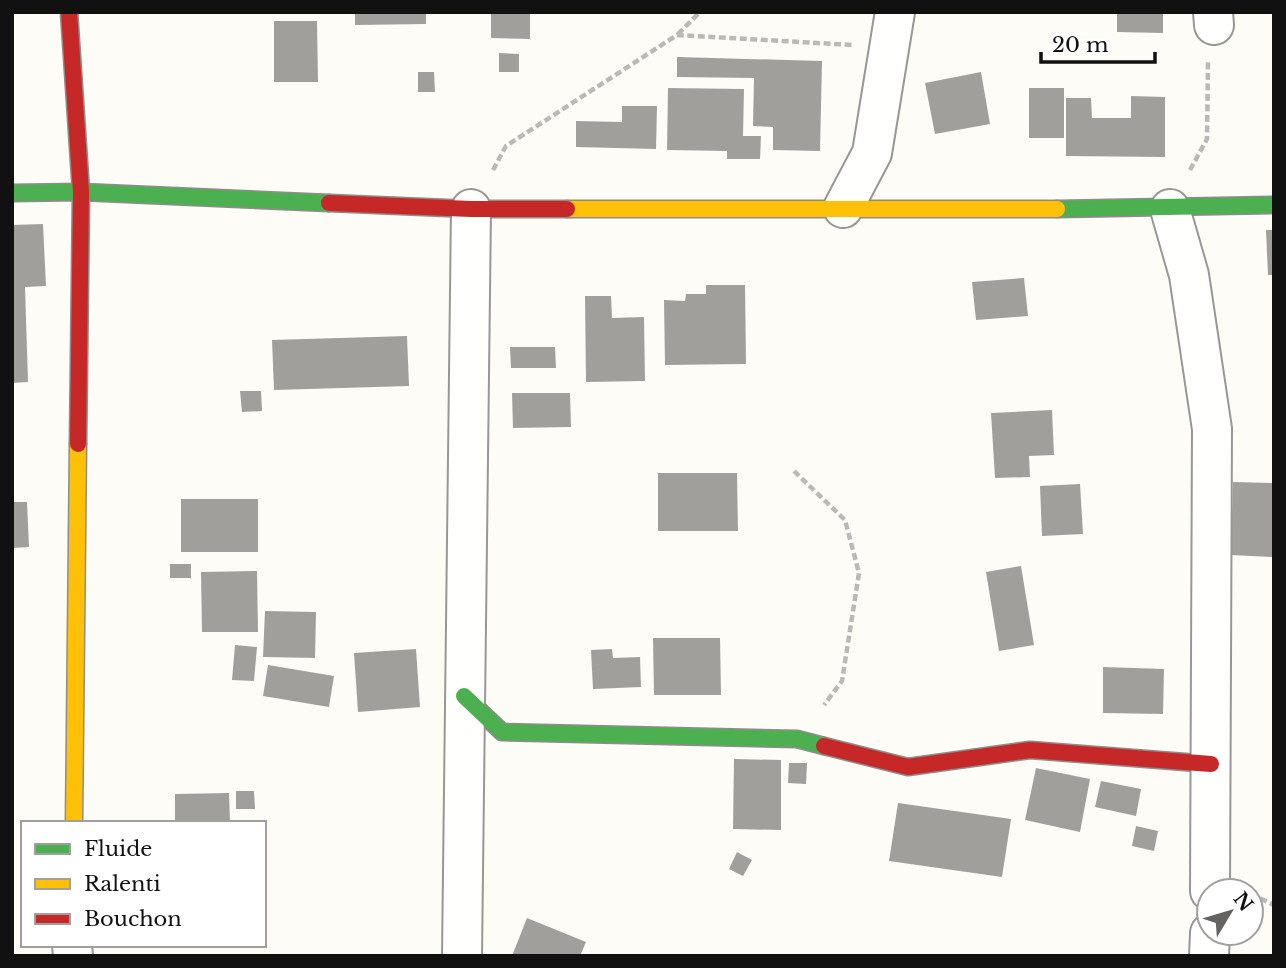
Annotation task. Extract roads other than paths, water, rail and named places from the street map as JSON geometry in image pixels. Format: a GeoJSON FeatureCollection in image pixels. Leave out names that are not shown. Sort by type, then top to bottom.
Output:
{"type":"FeatureCollection","features":[{"type":"Feature","properties":{"kind":"street"},"geometry":{"type":"LineString","coordinates":[[69,12],[67,15],[81,192],[74,821]]}},
{"type":"Feature","properties":{"kind":"street"},"geometry":{"type":"LineString","coordinates":[[843,208],[872,153],[892,30]]}},
{"type":"Feature","properties":{"kind":"street"},"geometry":{"type":"LineString","coordinates":[[12,193],[81,192],[471,209],[1170,209],[1274,205]]}},
{"type":"Feature","properties":{"kind":"street"},"geometry":{"type":"LineString","coordinates":[[462,956],[471,209]]}},
{"type":"Feature","properties":{"kind":"street"},"geometry":{"type":"LineString","coordinates":[[1170,209],[1189,275],[1212,429],[1210,877]]}},
{"type":"Feature","properties":{"kind":"street"},"geometry":{"type":"LineString","coordinates":[[464,696],[502,732],[797,739],[908,767],[1030,750],[1211,764]]}}]}
